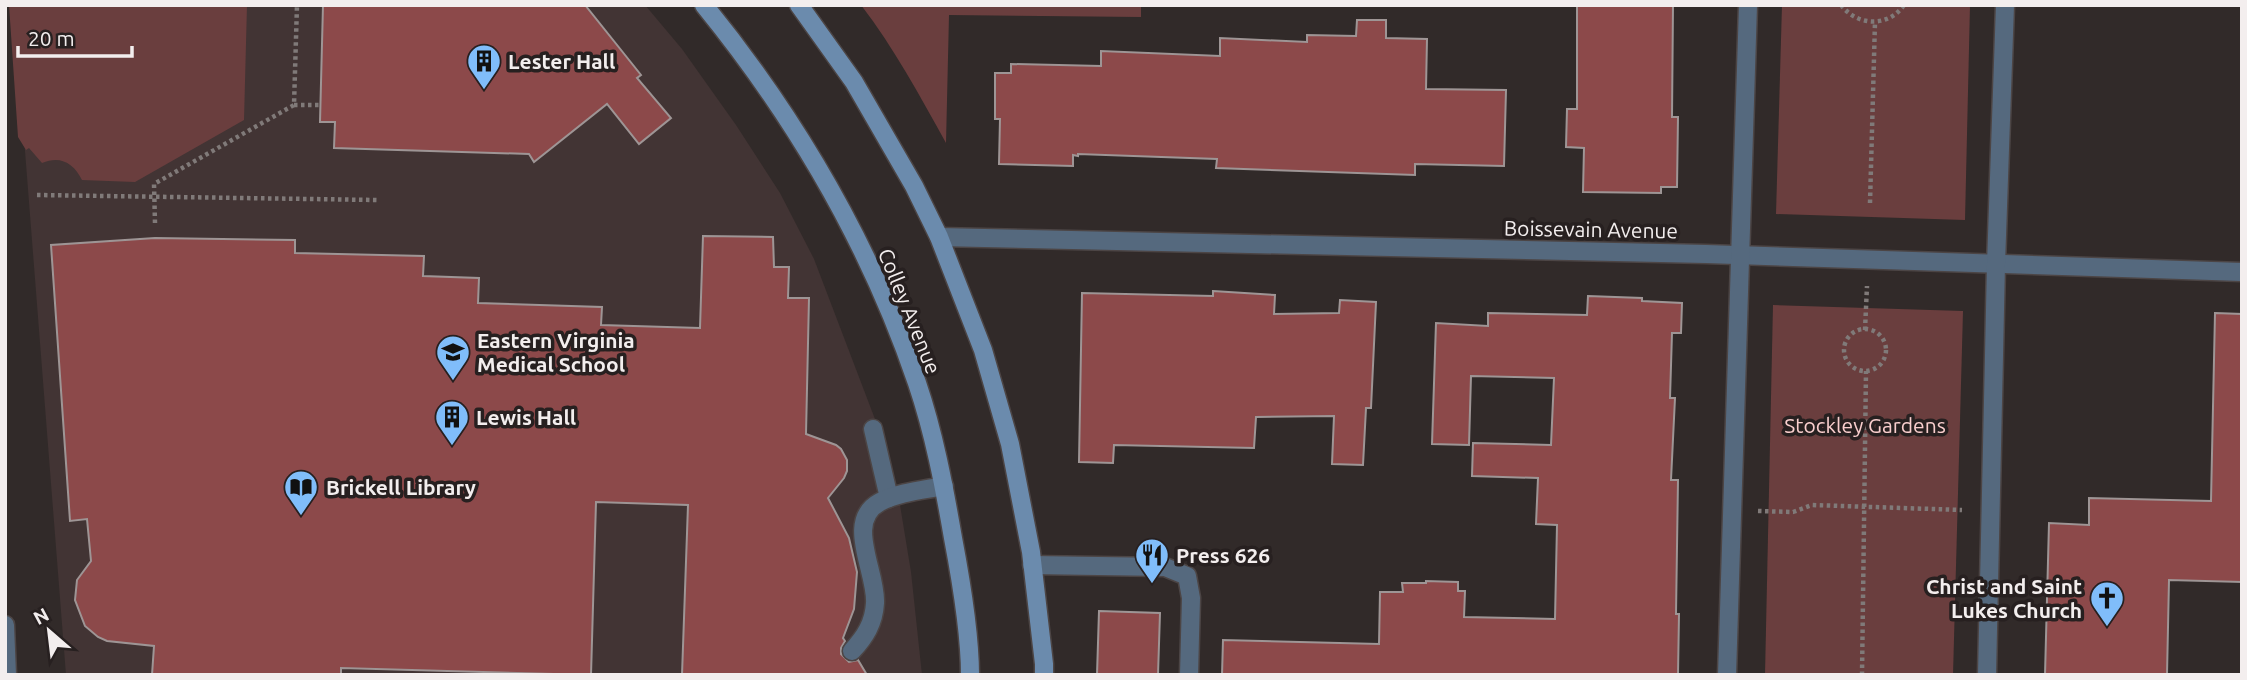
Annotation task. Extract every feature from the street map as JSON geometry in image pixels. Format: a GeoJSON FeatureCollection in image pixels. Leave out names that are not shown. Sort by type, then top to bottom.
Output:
{"type":"FeatureCollection","features":[{"type":"Feature","properties":{"kind":"main road","name":"Colley Avenue"},"geometry":{"type":"LineString","coordinates":[[704,5],[782,110],[842,210],[879,290],[917,383],[944,486],[961,579],[970,675]]}},
{"type":"Feature","properties":{"kind":"main road"},"geometry":{"type":"LineString","coordinates":[[799,5],[854,82],[914,187],[939,237],[982,350],[1010,444],[1032,565],[1044,675]]}},
{"type":"Feature","properties":{"kind":"street"},"geometry":{"type":"LineString","coordinates":[[1727,675],[1748,5]]}},
{"type":"Feature","properties":{"kind":"street"},"geometry":{"type":"LineString","coordinates":[[1987,675],[2005,5]]}},
{"type":"Feature","properties":{"kind":"street","name":"Boissevain Avenue"},"geometry":{"type":"LineString","coordinates":[[939,237],[1741,255],[2242,272]]}},
{"type":"Feature","properties":{"kind":"street"},"geometry":{"type":"LineString","coordinates":[[873,429],[889,498]]}},
{"type":"Feature","properties":{"kind":"street"},"geometry":{"type":"LineString","coordinates":[[852,651],[870,627],[875,603],[873,577],[863,538],[863,524],[868,511],[878,502],[889,498],[944,486]]}},
{"type":"Feature","properties":{"kind":"street"},"geometry":{"type":"LineString","coordinates":[[1032,565],[1165,567],[1186,576],[1191,598],[1189,675]]}},
{"type":"Feature","properties":{"kind":"street"},"geometry":{"type":"LineString","coordinates":[[5,625],[7,675]]}},
{"type":"Feature","properties":{"kind":"path"},"geometry":{"type":"LineString","coordinates":[[294,104],[297,5]]}},
{"type":"Feature","properties":{"kind":"path"},"geometry":{"type":"LineString","coordinates":[[1841,5],[1852,16],[1875,22],[1890,19],[1904,5]]}},
{"type":"Feature","properties":{"kind":"path"},"geometry":{"type":"LineString","coordinates":[[1870,203],[1875,22]]}},
{"type":"Feature","properties":{"kind":"path"},"geometry":{"type":"LineString","coordinates":[[155,223],[154,184],[294,104],[320,105]]}},
{"type":"Feature","properties":{"kind":"path"},"geometry":{"type":"LineString","coordinates":[[37,195],[377,200]]}},
{"type":"Feature","properties":{"kind":"path"},"geometry":{"type":"LineString","coordinates":[[1865,330],[1867,285]]}},
{"type":"Feature","properties":{"kind":"path"},"geometry":{"type":"LineString","coordinates":[[1865,330],[1879,334],[1886,346],[1884,360],[1873,370],[1866,371],[1854,368],[1845,351],[1849,338],[1865,330]]}},
{"type":"Feature","properties":{"kind":"path"},"geometry":{"type":"LineString","coordinates":[[1862,675],[1866,371]]}},
{"type":"Feature","properties":{"kind":"path"},"geometry":{"type":"LineString","coordinates":[[1732,510],[1793,512],[1812,505],[1864,505],[1991,511]]}},
{"type":"Feature","properties":{"kind":"shaded area","name":"Eastern Virginia Medical School"},"geometry":{"type":"Polygon","coordinates":[[[16,5],[645,5],[682,49],[736,125],[780,193],[814,259],[886,448],[900,505],[911,572],[922,675],[66,675],[20,87],[16,5]]]}},
{"type":"Feature","properties":{"kind":"green space"},"geometry":{"type":"Polygon","coordinates":[[[9,5],[247,5],[244,120],[135,182],[82,180],[66,162],[55,160],[42,163],[29,148],[26,150],[18,137],[9,5]]]}},
{"type":"Feature","properties":{"kind":"green space"},"geometry":{"type":"Polygon","coordinates":[[[861,5],[1141,5],[1141,17],[949,15],[946,143],[896,55],[861,5]]]}},
{"type":"Feature","properties":{"kind":"green space"},"geometry":{"type":"Polygon","coordinates":[[[1782,5],[1970,5],[1965,220],[1776,214],[1782,5]]]}},
{"type":"Feature","properties":{"kind":"green space","name":"Stockley Gardens"},"geometry":{"type":"Polygon","coordinates":[[[1773,305],[1963,311],[1953,675],[1765,675],[1773,305]]]}},
{"type":"Feature","properties":{"kind":"building","name":"Lester Hall"},"geometry":{"type":"Polygon","coordinates":[[[323,5],[585,5],[641,75],[637,78],[671,118],[639,144],[607,104],[534,162],[529,154],[334,148],[335,122],[320,122],[323,5]]]}},
{"type":"Feature","properties":{"kind":"building"},"geometry":{"type":"Polygon","coordinates":[[[1577,5],[1673,5],[1672,117],[1678,117],[1677,187],[1661,187],[1661,193],[1583,192],[1584,148],[1566,147],[1567,109],[1577,109],[1577,5]]]}},
{"type":"Feature","properties":{"kind":"building"},"geometry":{"type":"Polygon","coordinates":[[[1357,20],[1386,20],[1386,38],[1427,39],[1426,89],[1506,90],[1504,166],[1415,164],[1415,175],[1216,168],[1217,159],[1078,154],[1073,155],[1073,166],[999,164],[1000,119],[995,119],[995,73],[1011,73],[1011,64],[1101,66],[1101,51],[1220,56],[1220,38],[1307,42],[1307,35],[1356,36],[1357,20]]]}},
{"type":"Feature","properties":{"kind":"building","name":"Lewis Hall"},"geometry":{"type":"Polygon","coordinates":[[[703,236],[773,237],[774,267],[789,267],[788,298],[809,298],[806,434],[836,445],[847,460],[844,478],[828,498],[849,538],[857,572],[854,609],[843,638],[845,641],[841,654],[849,662],[858,660],[867,675],[682,675],[688,505],[596,502],[591,675],[341,668],[341,675],[152,675],[154,646],[107,641],[85,626],[75,600],[77,580],[91,561],[87,519],[70,521],[51,245],[155,238],[295,240],[295,253],[424,256],[423,276],[479,278],[478,303],[602,307],[601,325],[700,328],[703,236]]]}},
{"type":"Feature","properties":{"kind":"building"},"geometry":{"type":"Polygon","coordinates":[[[1213,291],[1275,295],[1274,314],[1339,313],[1340,300],[1376,302],[1371,408],[1366,408],[1363,465],[1332,464],[1334,416],[1256,417],[1254,448],[1114,445],[1113,463],[1079,462],[1082,293],[1213,296],[1213,291]]]}},
{"type":"Feature","properties":{"kind":"building"},"geometry":{"type":"Polygon","coordinates":[[[1588,296],[1682,303],[1681,333],[1672,333],[1670,398],[1675,398],[1671,480],[1678,480],[1678,675],[1222,675],[1223,640],[1379,644],[1380,592],[1403,592],[1402,583],[1458,582],[1458,591],[1465,591],[1464,617],[1555,619],[1557,525],[1536,524],[1538,478],[1472,476],[1473,443],[1551,445],[1554,378],[1471,376],[1469,445],[1432,444],[1436,323],[1488,326],[1488,313],[1587,315],[1588,296]]]}},
{"type":"Feature","properties":{"kind":"building","name":"Christ and Saint Lukes Church"},"geometry":{"type":"Polygon","coordinates":[[[2215,313],[2242,314],[2242,582],[2169,580],[2167,675],[2045,675],[2049,523],[2089,525],[2089,498],[2211,501],[2215,313]]]}},
{"type":"Feature","properties":{"kind":"building"},"geometry":{"type":"Polygon","coordinates":[[[1099,611],[1160,613],[1158,675],[1097,675],[1099,611]]]}},
{"type":"Feature","properties":{"kind":"place","name":"Lester Hall"},"geometry":{"type":"Point","coordinates":[484,91]}},
{"type":"Feature","properties":{"kind":"place","name":"Eastern Virginia Medical School"},"geometry":{"type":"Point","coordinates":[453,382]}},
{"type":"Feature","properties":{"kind":"place","name":"Lewis Hall"},"geometry":{"type":"Point","coordinates":[452,447]}},
{"type":"Feature","properties":{"kind":"place","name":"Brickell Library"},"geometry":{"type":"Point","coordinates":[301,517]}},
{"type":"Feature","properties":{"kind":"place","name":"Press 626"},"geometry":{"type":"Point","coordinates":[1152,585]}},
{"type":"Feature","properties":{"kind":"place","name":"Christ and Saint Lukes Church"},"geometry":{"type":"Point","coordinates":[2107,628]}}]}
